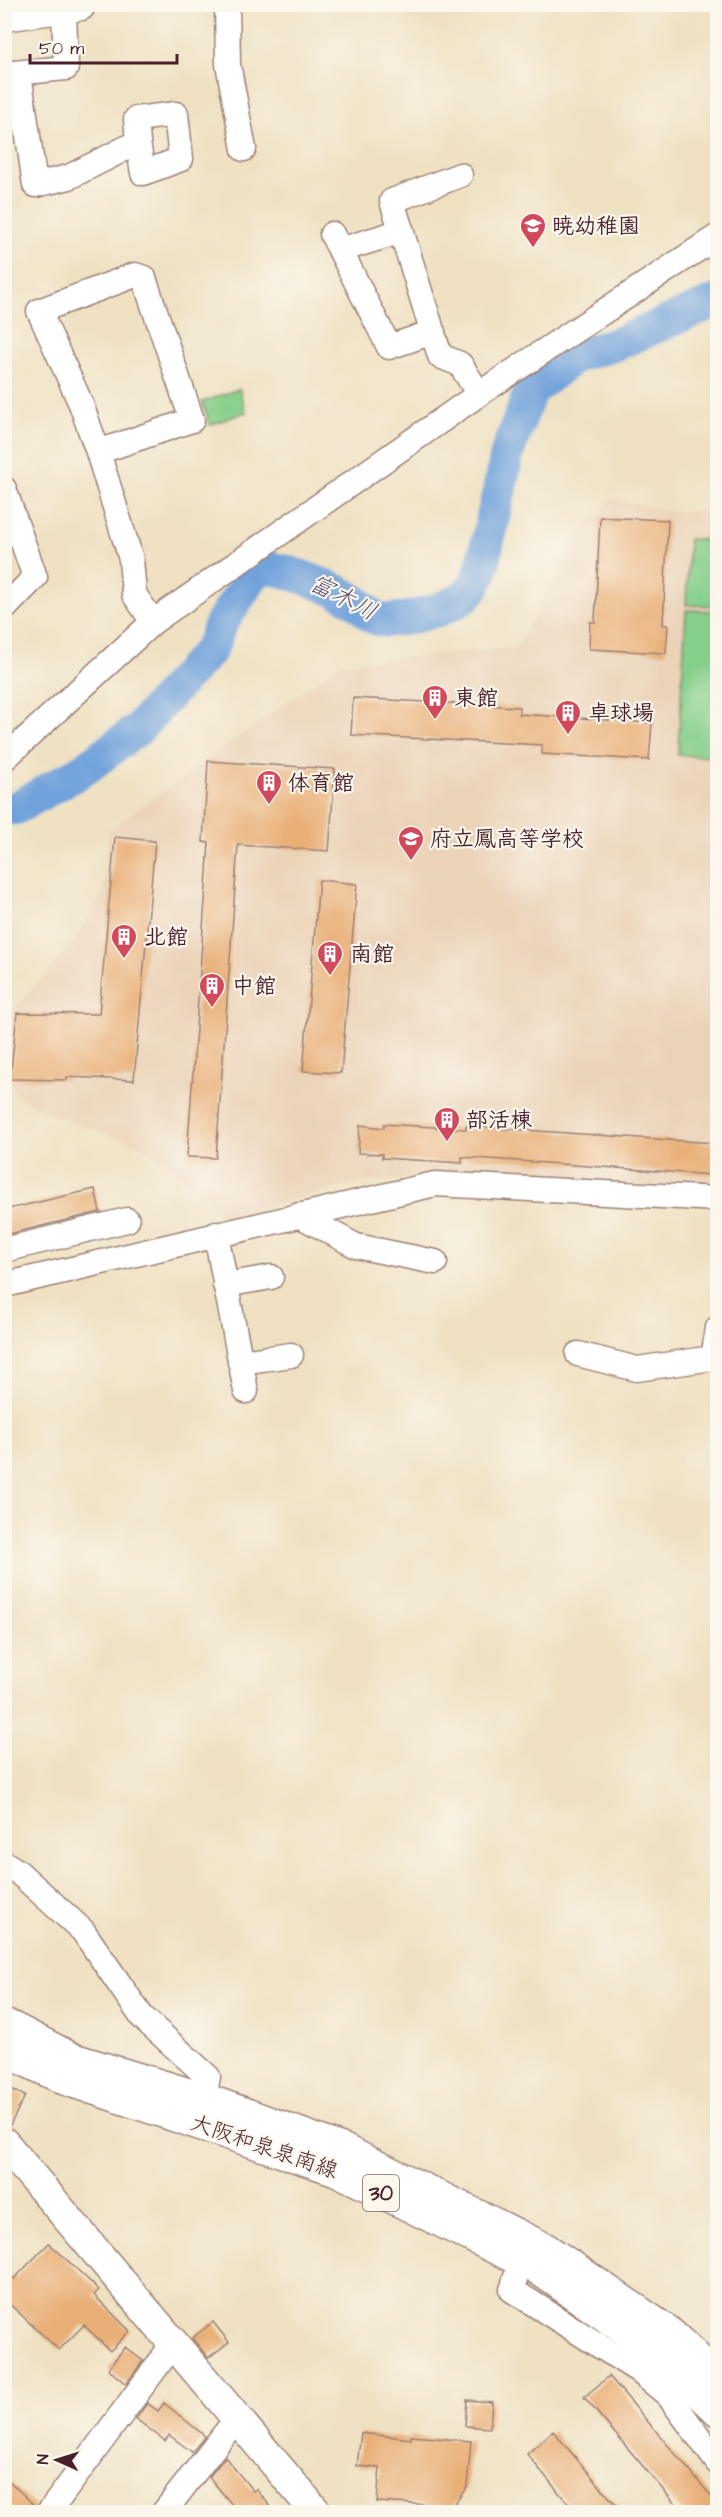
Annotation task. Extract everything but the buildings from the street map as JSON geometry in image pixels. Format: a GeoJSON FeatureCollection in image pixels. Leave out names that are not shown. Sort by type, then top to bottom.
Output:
{"type":"FeatureCollection","features":[{"type":"Feature","properties":{"kind":"main road","name":"大阪和泉泉南線"},"geometry":{"type":"LineString","coordinates":[[4,2026],[10,2026],[72,2058],[204,2098],[343,2149],[545,2248],[668,2331],[717,2377]]}},
{"type":"Feature","properties":{"kind":"main road","name":"大阪和泉泉南線"},"geometry":{"type":"LineString","coordinates":[[4,2051],[63,2079],[335,2170],[521,2260],[539,2270],[656,2352],[717,2410]]}},
{"type":"Feature","properties":{"kind":"main road"},"geometry":{"type":"LineString","coordinates":[[4,2143],[316,2512]]}},
{"type":"Feature","properties":{"kind":"street"},"geometry":{"type":"LineString","coordinates":[[227,4],[228,64],[244,149]]}},
{"type":"Feature","properties":{"kind":"street"},"geometry":{"type":"LineString","coordinates":[[4,19],[73,8],[66,68],[12,73],[34,185],[69,177],[138,142]]}},
{"type":"Feature","properties":{"kind":"street"},"geometry":{"type":"LineString","coordinates":[[460,174],[392,201],[440,356],[460,364],[479,394]]}},
{"type":"Feature","properties":{"kind":"street"},"geometry":{"type":"LineString","coordinates":[[402,231],[336,242],[389,347],[433,332]]}},
{"type":"Feature","properties":{"kind":"street"},"geometry":{"type":"LineString","coordinates":[[8,747],[153,622],[479,394],[717,237]]}},
{"type":"Feature","properties":{"kind":"street"},"geometry":{"type":"LineString","coordinates":[[98,452],[192,420],[144,279],[135,274],[39,311],[81,404],[98,452],[131,559],[134,594],[153,622]]}},
{"type":"Feature","properties":{"kind":"street"},"geometry":{"type":"LineString","coordinates":[[4,489],[34,577],[4,609]]}},
{"type":"Feature","properties":{"kind":"street"},"geometry":{"type":"LineString","coordinates":[[4,1285],[435,1184],[717,1199]]}},
{"type":"Feature","properties":{"kind":"street"},"geometry":{"type":"LineString","coordinates":[[299,1215],[356,1246],[435,1262]]}},
{"type":"Feature","properties":{"kind":"street"},"geometry":{"type":"LineString","coordinates":[[4,1251],[127,1220]]}},
{"type":"Feature","properties":{"kind":"street"},"geometry":{"type":"LineString","coordinates":[[216,1234],[246,1391]]}},
{"type":"Feature","properties":{"kind":"street"},"geometry":{"type":"LineString","coordinates":[[225,1285],[271,1277]]}},
{"type":"Feature","properties":{"kind":"street"},"geometry":{"type":"LineString","coordinates":[[578,1354],[637,1369],[713,1358],[717,1328]]}},
{"type":"Feature","properties":{"kind":"street"},"geometry":{"type":"LineString","coordinates":[[240,1362],[291,1355]]}},
{"type":"Feature","properties":{"kind":"street"},"geometry":{"type":"LineString","coordinates":[[4,1863],[17,1871],[83,1931],[142,2017],[208,2077],[204,2098]]}},
{"type":"Feature","properties":{"kind":"street"},"geometry":{"type":"LineString","coordinates":[[521,2260],[512,2290],[639,2371],[668,2396],[717,2463]]}},
{"type":"Feature","properties":{"kind":"street"},"geometry":{"type":"LineString","coordinates":[[49,2512],[174,2343]]}},
{"type":"Feature","properties":{"kind":"street"},"geometry":{"type":"LineString","coordinates":[[164,2512],[237,2418]]}},
{"type":"Feature","properties":{"kind":"shaded area","name":"府立鳳高等学校"},"geometry":{"type":"Polygon","coordinates":[[[611,499],[671,511],[717,512],[717,1190],[431,1172],[423,1177],[355,1183],[224,1219],[178,1171],[139,1145],[50,1114],[17,1096],[7,1073],[6,1057],[11,1014],[75,940],[103,892],[108,831],[342,663],[516,648],[581,531],[611,499]]]}},
{"type":"Feature","properties":{"kind":"green space"},"geometry":{"type":"Polygon","coordinates":[[[239,389],[246,412],[210,425],[202,402],[239,389]]]}},
{"type":"Feature","properties":{"kind":"green space"},"geometry":{"type":"Polygon","coordinates":[[[689,539],[717,540],[717,606],[686,605],[689,539]]]}},
{"type":"Feature","properties":{"kind":"green space"},"geometry":{"type":"Polygon","coordinates":[[[686,610],[717,611],[717,757],[678,755],[686,610]]]}},
{"type":"Feature","properties":{"kind":"waterway","name":"富木川"},"geometry":{"type":"LineString","coordinates":[[4,809],[16,808],[83,770],[138,729],[211,649],[221,623],[253,575],[264,567],[287,572],[326,586],[349,597],[375,618],[383,620],[417,616],[463,598],[481,572],[508,450],[531,390],[577,355],[614,345],[718,300]]}},
{"type":"Feature","properties":{"kind":"place","name":"暁幼稚園"},"geometry":{"type":"Point","coordinates":[533,249]}},
{"type":"Feature","properties":{"kind":"place","name":"東館"},"geometry":{"type":"Point","coordinates":[435,721]}},
{"type":"Feature","properties":{"kind":"place","name":"卓球場"},"geometry":{"type":"Point","coordinates":[568,736]}},
{"type":"Feature","properties":{"kind":"place","name":"体育館"},"geometry":{"type":"Point","coordinates":[269,806]}},
{"type":"Feature","properties":{"kind":"place","name":"府立鳳高等学校"},"geometry":{"type":"Point","coordinates":[411,862]}},
{"type":"Feature","properties":{"kind":"place","name":"北館"},"geometry":{"type":"Point","coordinates":[124,960]}},
{"type":"Feature","properties":{"kind":"place","name":"南館"},"geometry":{"type":"Point","coordinates":[330,977]}},
{"type":"Feature","properties":{"kind":"place","name":"中館"},"geometry":{"type":"Point","coordinates":[212,1009]}},
{"type":"Feature","properties":{"kind":"place","name":"部活棟"},"geometry":{"type":"Point","coordinates":[447,1143]}}]}
